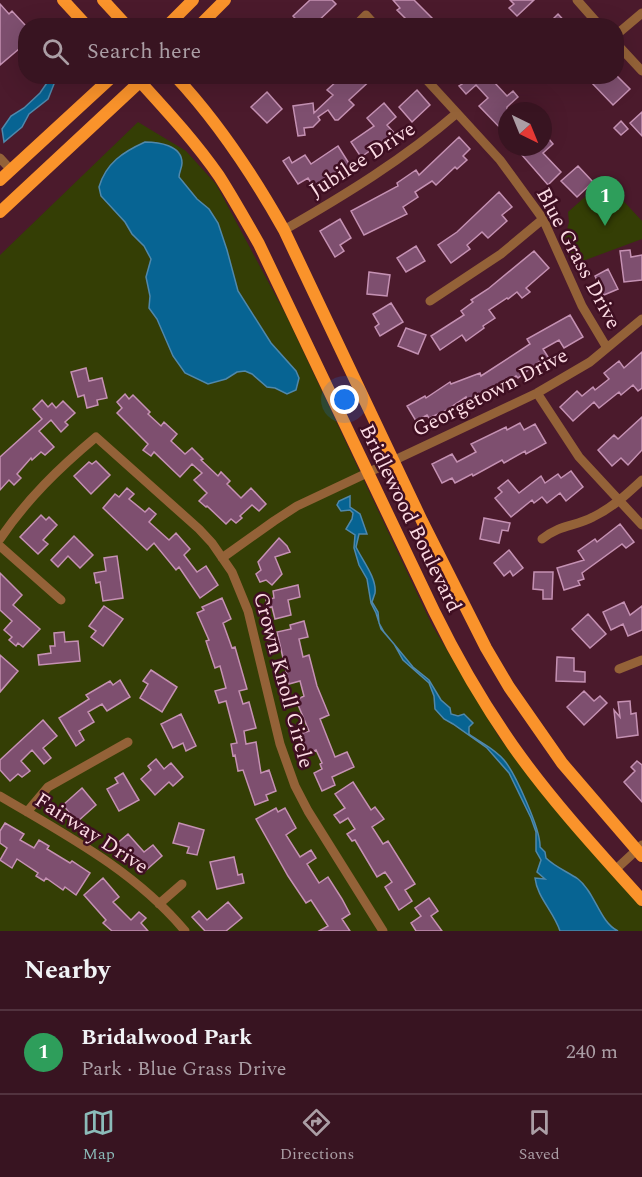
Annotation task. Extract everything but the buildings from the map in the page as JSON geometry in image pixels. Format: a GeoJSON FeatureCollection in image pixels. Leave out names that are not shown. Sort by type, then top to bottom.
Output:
{"type":"FeatureCollection","features":[{"type":"Feature","properties":{"kind":"main road"},"geometry":{"type":"LineString","coordinates":[[63,0],[80,18]]}},
{"type":"Feature","properties":{"kind":"main road"},"geometry":{"type":"LineString","coordinates":[[103,0],[120,18]]}},
{"type":"Feature","properties":{"kind":"main road"},"geometry":{"type":"LineString","coordinates":[[175,18],[193,0]]}},
{"type":"Feature","properties":{"kind":"main road"},"geometry":{"type":"LineString","coordinates":[[207,18],[225,0]]}},
{"type":"Feature","properties":{"kind":"main road"},"geometry":{"type":"LineString","coordinates":[[0,180],[104,84]]}},
{"type":"Feature","properties":{"kind":"main road"},"geometry":{"type":"LineString","coordinates":[[0,212],[134,84]]}},
{"type":"Feature","properties":{"kind":"main road","name":"Bridlewood Boulevard"},"geometry":{"type":"LineString","coordinates":[[145,84],[217,174],[259,244],[447,637],[494,717],[547,792],[642,900]]}},
{"type":"Feature","properties":{"kind":"main road","name":"Bridlewood Boulevard"},"geometry":{"type":"LineString","coordinates":[[182,84],[235,149],[284,230],[460,600],[509,687],[578,783],[640,851]]}},
{"type":"Feature","properties":{"kind":"street"},"geometry":{"type":"LineString","coordinates":[[577,0],[593,18]]}},
{"type":"Feature","properties":{"kind":"street"},"geometry":{"type":"LineString","coordinates":[[624,28],[642,13]]}},
{"type":"Feature","properties":{"kind":"street"},"geometry":{"type":"LineString","coordinates":[[624,52],[642,71]]}},
{"type":"Feature","properties":{"kind":"street","name":"Blue Grass Drive"},"geometry":{"type":"LineString","coordinates":[[430,84],[500,160],[543,219],[582,306],[607,348]]}},
{"type":"Feature","properties":{"kind":"street","name":"Jubilee Drive"},"geometry":{"type":"LineString","coordinates":[[284,230],[383,171],[422,143],[457,113]]}},
{"type":"Feature","properties":{"kind":"street"},"geometry":{"type":"LineString","coordinates":[[0,158],[11,170]]}},
{"type":"Feature","properties":{"kind":"street"},"geometry":{"type":"LineString","coordinates":[[430,301],[501,254],[543,219]]}},
{"type":"Feature","properties":{"kind":"street","name":"Georgetown Drive"},"geometry":{"type":"LineString","coordinates":[[222,558],[287,512],[537,393],[590,362],[642,319]]}},
{"type":"Feature","properties":{"kind":"street"},"geometry":{"type":"LineString","coordinates":[[537,393],[579,457],[642,525]]}},
{"type":"Feature","properties":{"kind":"street","name":"Crown Knoll Circle"},"geometry":{"type":"LineString","coordinates":[[0,538],[32,495],[96,437],[198,529],[222,558],[244,599],[280,744],[295,786],[308,811],[383,931]]}},
{"type":"Feature","properties":{"kind":"street"},"geometry":{"type":"LineString","coordinates":[[543,539],[553,531],[593,517],[619,501],[642,480]]}},
{"type":"Feature","properties":{"kind":"street"},"geometry":{"type":"LineString","coordinates":[[0,546],[61,600]]}},
{"type":"Feature","properties":{"kind":"street"},"geometry":{"type":"LineString","coordinates":[[619,669],[642,660]]}},
{"type":"Feature","properties":{"kind":"street"},"geometry":{"type":"LineString","coordinates":[[27,812],[48,786],[128,742]]}},
{"type":"Feature","properties":{"kind":"street","name":"Fairway Drive"},"geometry":{"type":"LineString","coordinates":[[0,796],[101,856],[159,904],[185,931]]}},
{"type":"Feature","properties":{"kind":"street"},"geometry":{"type":"LineString","coordinates":[[615,870],[640,851]]}},
{"type":"Feature","properties":{"kind":"street"},"geometry":{"type":"LineString","coordinates":[[159,904],[182,884]]}},
{"type":"Feature","properties":{"kind":"green space"},"geometry":{"type":"Polygon","coordinates":[[[138,122],[186,151],[216,184],[287,317],[432,625],[499,737],[556,809],[642,907],[642,931],[0,931],[0,255],[138,122]]]}},
{"type":"Feature","properties":{"kind":"green space"},"geometry":{"type":"Polygon","coordinates":[[[604,180],[642,221],[642,239],[572,265],[563,244],[569,222],[568,212],[604,180]]]}},
{"type":"Feature","properties":{"kind":"water"},"geometry":{"type":"Polygon","coordinates":[[[46,84],[54,84],[48,99],[29,114],[22,127],[4,142],[2,129],[11,116],[24,108],[46,84]]]}},
{"type":"Feature","properties":{"kind":"water"},"geometry":{"type":"Polygon","coordinates":[[[145,142],[162,144],[178,152],[182,163],[179,177],[197,199],[209,209],[218,223],[238,291],[271,343],[296,371],[299,378],[296,390],[287,394],[267,387],[245,371],[208,384],[185,373],[173,356],[157,319],[149,308],[150,296],[146,277],[151,259],[125,222],[101,196],[99,187],[106,171],[116,159],[145,142]]]}},
{"type":"Feature","properties":{"kind":"water"},"geometry":{"type":"Polygon","coordinates":[[[350,496],[350,507],[360,514],[367,534],[359,534],[356,547],[374,581],[375,593],[372,602],[378,612],[379,622],[371,603],[367,579],[359,565],[354,548],[355,535],[346,529],[353,513],[350,510],[341,511],[337,505],[339,501],[350,496]]]}},
{"type":"Feature","properties":{"kind":"water"},"geometry":{"type":"Polygon","coordinates":[[[394,644],[413,667],[429,680],[441,700],[450,708],[451,714],[458,716],[464,714],[473,723],[469,727],[469,734],[504,760],[526,802],[536,828],[540,847],[545,852],[546,858],[584,885],[607,921],[618,931],[560,931],[536,885],[535,878],[545,879],[537,872],[541,860],[536,851],[536,832],[509,773],[487,748],[444,719],[435,709],[434,696],[429,683],[403,660],[394,644]]]}},
{"type":"Feature","properties":{"kind":"place","name":"Bridalwood Park"},"geometry":{"type":"Point","coordinates":[605,226]}}]}
